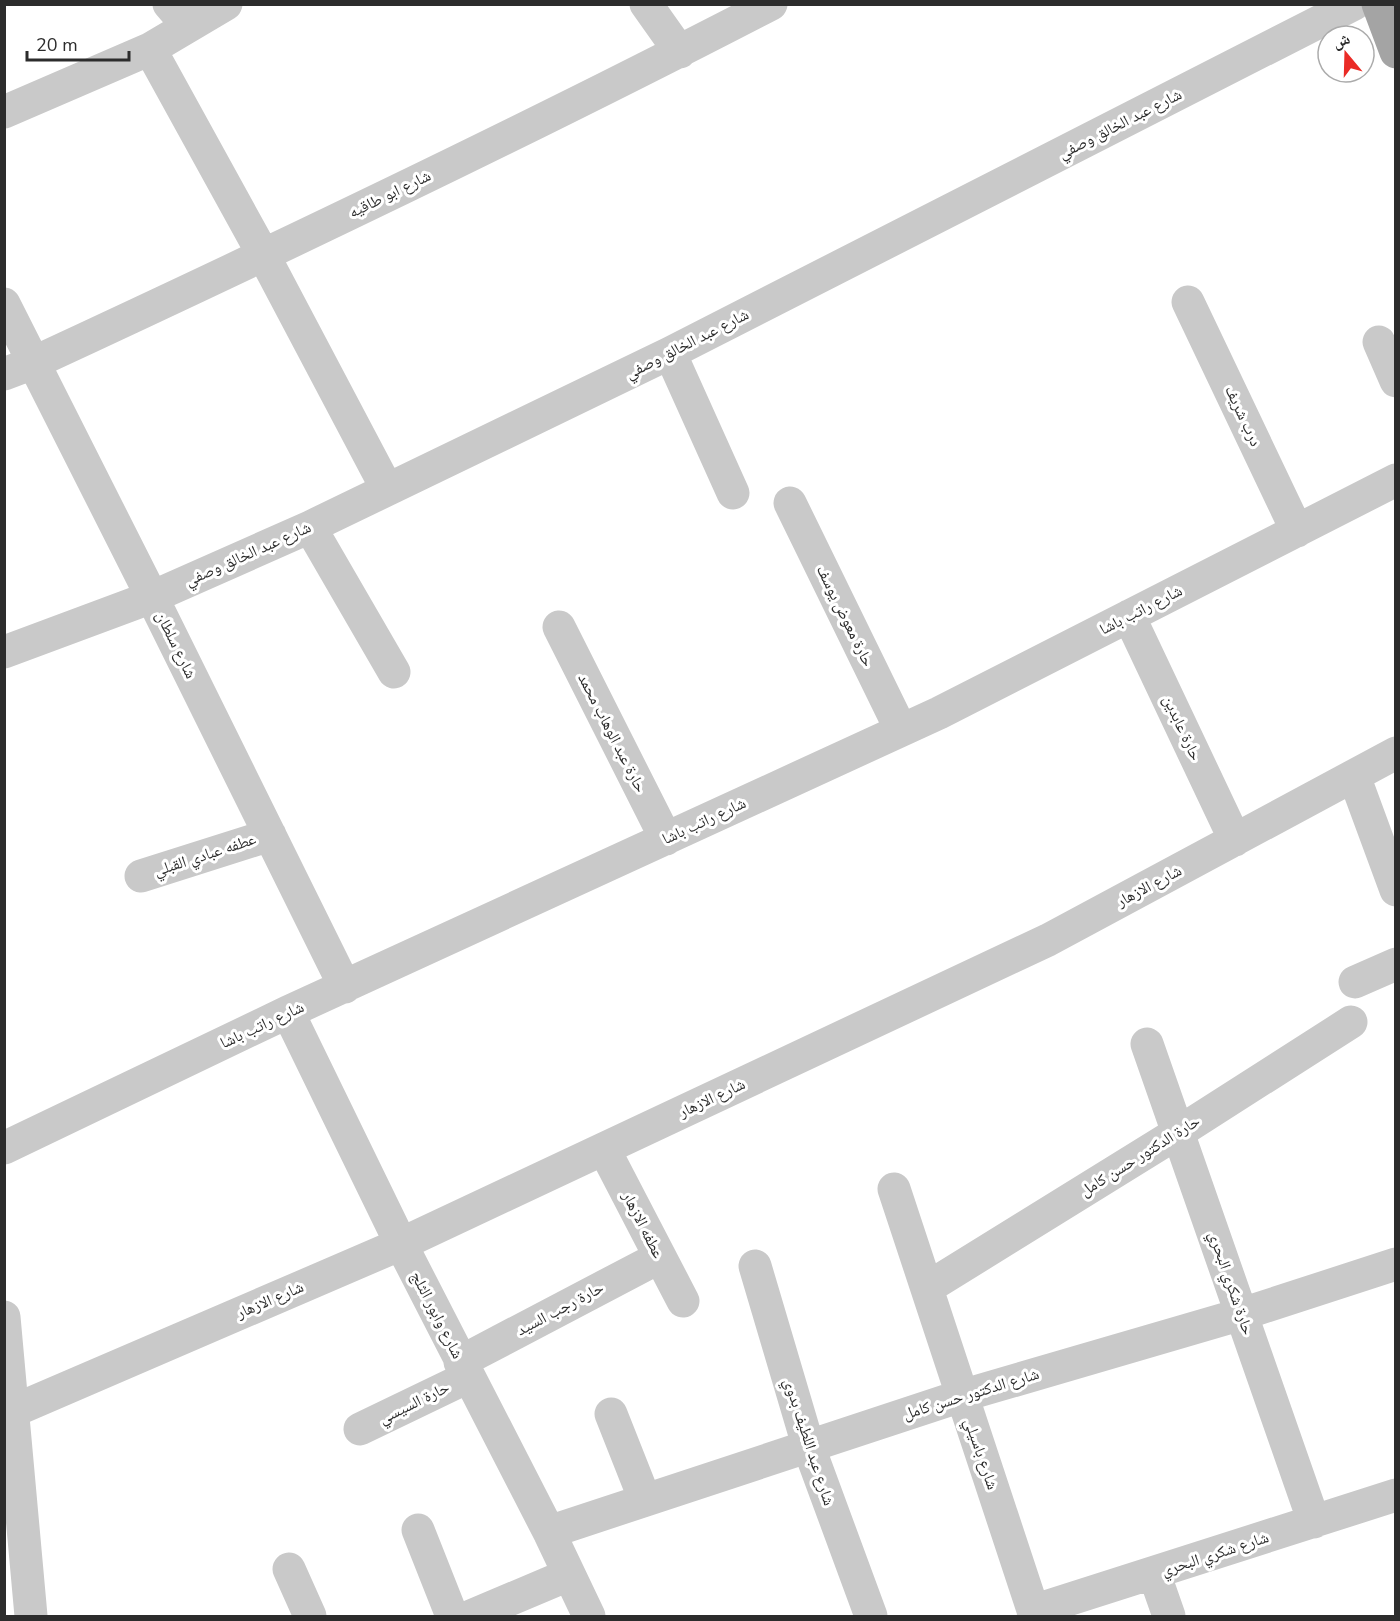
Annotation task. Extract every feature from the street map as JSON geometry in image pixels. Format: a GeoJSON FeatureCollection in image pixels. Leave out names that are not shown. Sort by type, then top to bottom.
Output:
{"type":"FeatureCollection","features":[{"type":"Feature","properties":{"kind":"main road"},"geometry":{"type":"LineString","coordinates":[[1378,4],[1395,52]]}},
{"type":"Feature","properties":{"kind":"street"},"geometry":{"type":"LineString","coordinates":[[4,112],[150,49],[179,15],[226,4]]}},
{"type":"Feature","properties":{"kind":"street"},"geometry":{"type":"LineString","coordinates":[[646,4],[680,52]]}},
{"type":"Feature","properties":{"kind":"street","name":"شارع ابو طاقيه"},"geometry":{"type":"LineString","coordinates":[[19,369],[264,256],[680,52],[771,4]]}},
{"type":"Feature","properties":{"kind":"street","name":"شارع عبد الخالق وصفي"},"geometry":{"type":"LineString","coordinates":[[4,652],[152,597],[310,527],[670,353],[1354,4]]}},
{"type":"Feature","properties":{"kind":"street"},"geometry":{"type":"LineString","coordinates":[[150,49],[264,256],[387,489]]}},
{"type":"Feature","properties":{"kind":"street","name":"درب شريف"},"geometry":{"type":"LineString","coordinates":[[1188,302],[1297,531]]}},
{"type":"Feature","properties":{"kind":"street","name":"شارع سلطان"},"geometry":{"type":"LineString","coordinates":[[4,304],[19,369],[152,597],[345,987]]}},
{"type":"Feature","properties":{"kind":"street"},"geometry":{"type":"LineString","coordinates":[[1378,342],[1395,381]]}},
{"type":"Feature","properties":{"kind":"street"},"geometry":{"type":"LineString","coordinates":[[670,353],[733,493]]}},
{"type":"Feature","properties":{"kind":"street","name":"شارع راتب باشا"},"geometry":{"type":"LineString","coordinates":[[4,1148],[288,1012],[939,713],[1395,480]]}},
{"type":"Feature","properties":{"kind":"street","name":"حارة معوض يوسف"},"geometry":{"type":"LineString","coordinates":[[790,503],[901,730]]}},
{"type":"Feature","properties":{"kind":"street"},"geometry":{"type":"LineString","coordinates":[[310,527],[393,672]]}},
{"type":"Feature","properties":{"kind":"street","name":"حارة عابدين"},"geometry":{"type":"LineString","coordinates":[[1129,616],[1235,840]]}},
{"type":"Feature","properties":{"kind":"street","name":"حارة عبد الوهاب محمد"},"geometry":{"type":"LineString","coordinates":[[559,627],[666,839]]}},
{"type":"Feature","properties":{"kind":"street","name":"شارع الازهار"},"geometry":{"type":"LineString","coordinates":[[9,1411],[401,1244],[1048,940],[1395,753]]}},
{"type":"Feature","properties":{"kind":"street"},"geometry":{"type":"LineString","coordinates":[[1354,776],[1395,890]]}},
{"type":"Feature","properties":{"kind":"street","name":"عطفه عبادي القبلي"},"geometry":{"type":"LineString","coordinates":[[141,876],[270,835]]}},
{"type":"Feature","properties":{"kind":"street"},"geometry":{"type":"LineString","coordinates":[[1355,982],[1395,964]]}},
{"type":"Feature","properties":{"kind":"street","name":"شارع وابور الثلج"},"geometry":{"type":"LineString","coordinates":[[288,1012],[401,1244],[549,1532],[589,1617]]}},
{"type":"Feature","properties":{"kind":"street","name":"حارة الدكتور حسن كامل"},"geometry":{"type":"LineString","coordinates":[[927,1288],[1351,1022]]}},
{"type":"Feature","properties":{"kind":"street","name":"حارة شكري البحري"},"geometry":{"type":"LineString","coordinates":[[1147,1044],[1314,1522]]}},
{"type":"Feature","properties":{"kind":"street"},"geometry":{"type":"LineString","coordinates":[[4,1122],[69,1117]]}},
{"type":"Feature","properties":{"kind":"street","name":"عطفه الازهار"},"geometry":{"type":"LineString","coordinates":[[604,1149],[683,1301]]}},
{"type":"Feature","properties":{"kind":"street","name":"شارع باسيلي"},"geometry":{"type":"LineString","coordinates":[[894,1189],[1034,1614]]}},
{"type":"Feature","properties":{"kind":"street","name":"حارة رجب السيد"},"geometry":{"type":"LineString","coordinates":[[464,1370],[660,1257]]}},
{"type":"Feature","properties":{"kind":"street","name":"شارع الدكتور حسن كامل"},"geometry":{"type":"LineString","coordinates":[[549,1532],[962,1396],[1242,1314],[1395,1264]]}},
{"type":"Feature","properties":{"kind":"street","name":"شارع عبد اللطيف بدوي"},"geometry":{"type":"LineString","coordinates":[[754,1266],[808,1445],[870,1617]]}},
{"type":"Feature","properties":{"kind":"street"},"geometry":{"type":"LineString","coordinates":[[4,1317],[15,1562],[31,1617]]}},
{"type":"Feature","properties":{"kind":"street","name":"حارة السيسي"},"geometry":{"type":"LineString","coordinates":[[360,1429],[464,1370]]}},
{"type":"Feature","properties":{"kind":"street"},"geometry":{"type":"LineString","coordinates":[[611,1414],[645,1500]]}},
{"type":"Feature","properties":{"kind":"street","name":"شارع شكري البحري"},"geometry":{"type":"LineString","coordinates":[[1034,1614],[1395,1496]]}},
{"type":"Feature","properties":{"kind":"street"},"geometry":{"type":"LineString","coordinates":[[418,1530],[452,1617]]}},
{"type":"Feature","properties":{"kind":"street"},"geometry":{"type":"LineString","coordinates":[[289,1569],[310,1617]]}},
{"type":"Feature","properties":{"kind":"street"},"geometry":{"type":"LineString","coordinates":[[1154,1573],[1169,1617]]}},
{"type":"Feature","properties":{"kind":"street"},"geometry":{"type":"LineString","coordinates":[[471,1617],[568,1575]]}}]}
